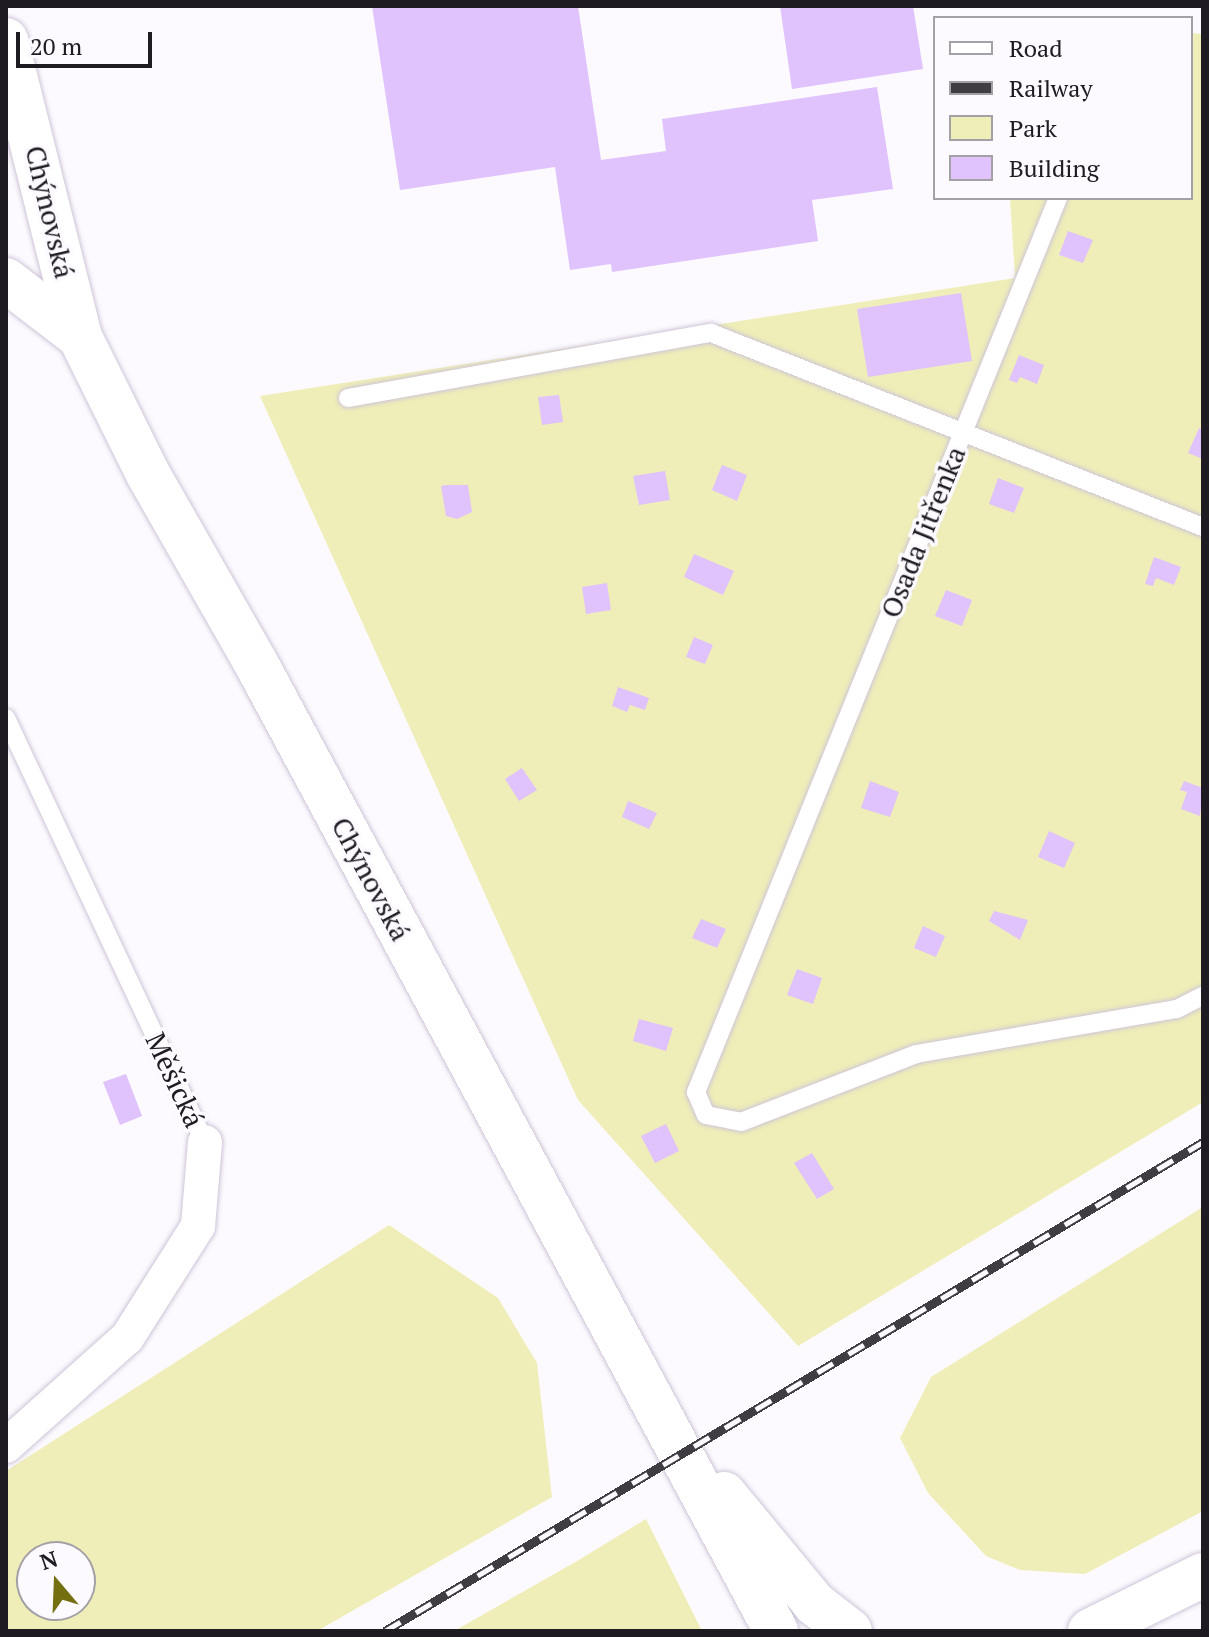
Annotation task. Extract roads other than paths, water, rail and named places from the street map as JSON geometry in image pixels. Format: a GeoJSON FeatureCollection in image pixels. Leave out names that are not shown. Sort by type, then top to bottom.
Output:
{"type":"FeatureCollection","features":[{"type":"Feature","properties":{"kind":"main road","name":"Chýnovská"},"geometry":{"type":"LineString","coordinates":[[6,40],[80,337],[148,474],[664,1420]]}},
{"type":"Feature","properties":{"kind":"main road","name":"Chýnovská"},"geometry":{"type":"LineString","coordinates":[[6,280],[80,337]]}},
{"type":"Feature","properties":{"kind":"main road"},"geometry":{"type":"LineString","coordinates":[[664,1420],[776,1631]]}},
{"type":"Feature","properties":{"kind":"main road"},"geometry":{"type":"LineString","coordinates":[[664,1420],[789,1574],[850,1631]]}},
{"type":"Feature","properties":{"kind":"main road"},"geometry":{"type":"LineString","coordinates":[[730,1547],[749,1631]]}},
{"type":"Feature","properties":{"kind":"main road"},"geometry":{"type":"LineString","coordinates":[[1073,1631],[1105,1627],[1203,1575]]}},
{"type":"Feature","properties":{"kind":"street","name":"Měšická"},"geometry":{"type":"LineString","coordinates":[[6,1446],[127,1338],[198,1226],[205,1142]]}},
{"type":"Feature","properties":{"kind":"lane"},"geometry":{"type":"LineString","coordinates":[[1057,200],[964,431],[1203,527]]}},
{"type":"Feature","properties":{"kind":"lane","name":"Osada Jitřenka"},"geometry":{"type":"LineString","coordinates":[[348,398],[711,333],[964,431],[696,1092],[706,1115],[741,1122],[916,1054],[1177,1009],[1203,996]]}},
{"type":"Feature","properties":{"kind":"lane","name":"Měšická"},"geometry":{"type":"LineString","coordinates":[[6,718],[205,1142]]}},
{"type":"Feature","properties":{"kind":"railway"},"geometry":{"type":"LineString","coordinates":[[385,1631],[1203,1142]]}}]}
